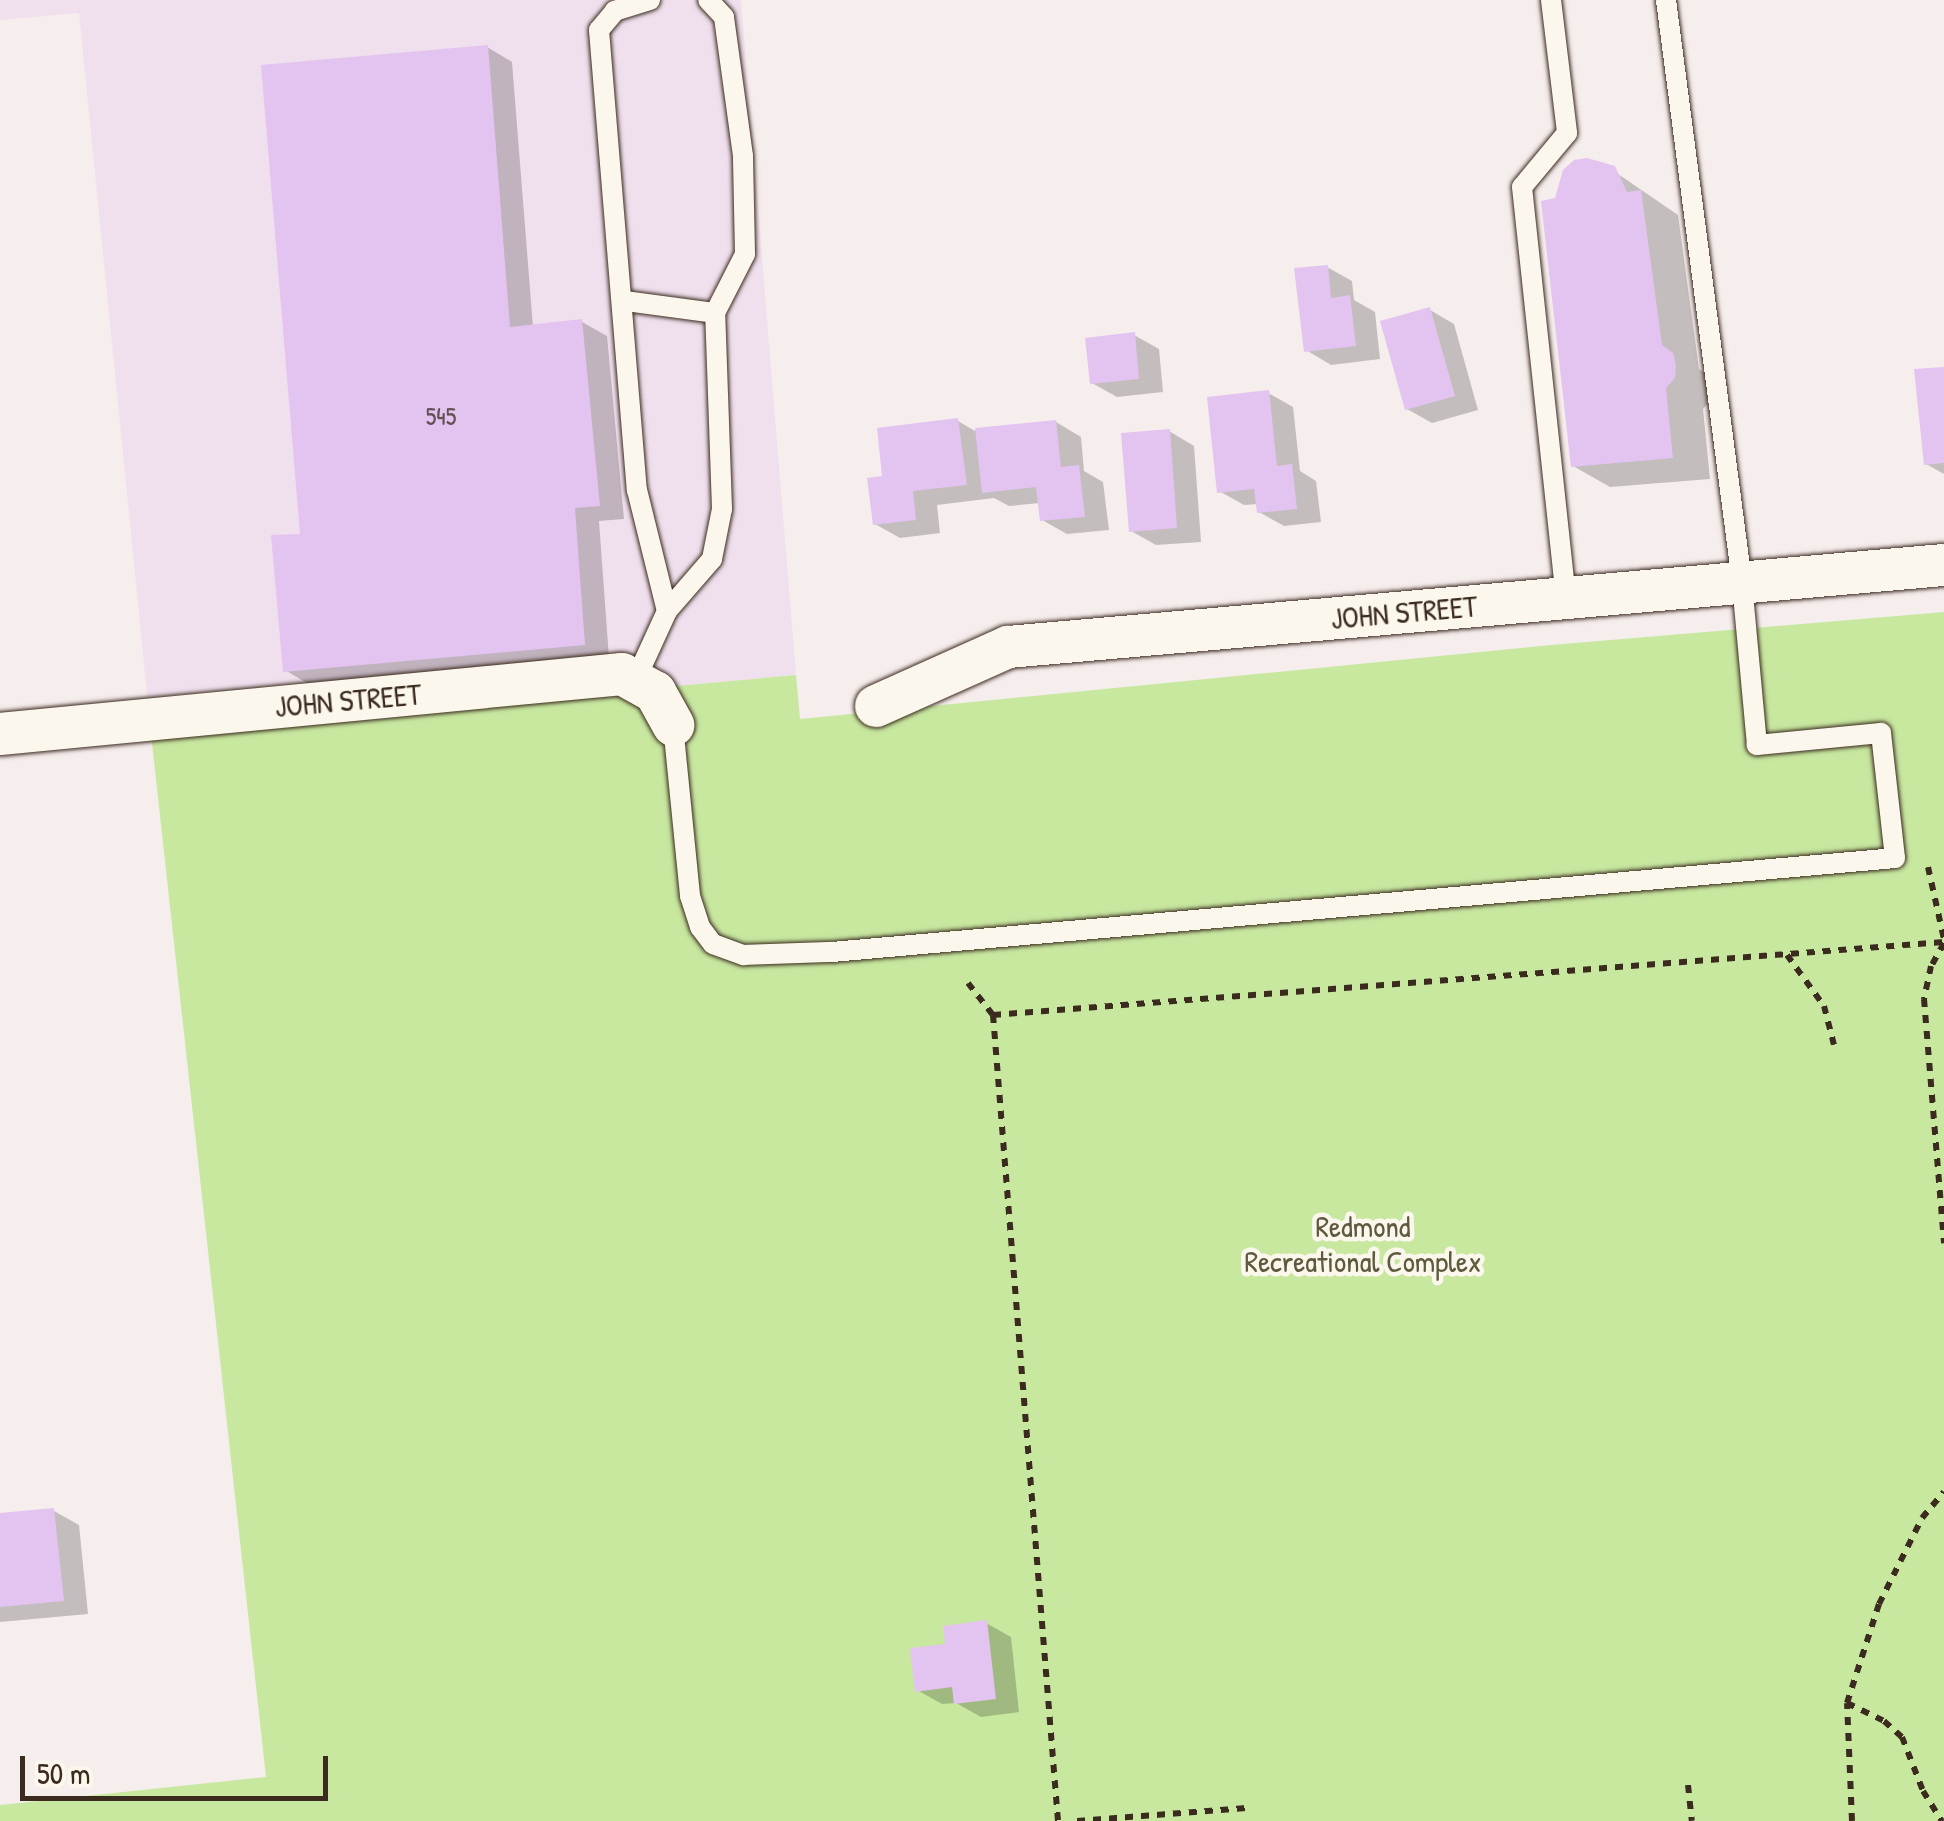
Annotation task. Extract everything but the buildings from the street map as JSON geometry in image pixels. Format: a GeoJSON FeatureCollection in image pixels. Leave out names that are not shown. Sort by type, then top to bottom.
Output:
{"type":"FeatureCollection","features":[{"type":"Feature","properties":{"kind":"street","name":"JOHN STREET"},"geometry":{"type":"LineString","coordinates":[[876,706],[1008,647],[1944,565]]}},
{"type":"Feature","properties":{"kind":"street","name":"JOHN STREET"},"geometry":{"type":"LineString","coordinates":[[0,734],[622,674],[635,681]]}},
{"type":"Feature","properties":{"kind":"street"},"geometry":{"type":"LineString","coordinates":[[635,681],[655,692],[673,725]]}},
{"type":"Feature","properties":{"kind":"lane"},"geometry":{"type":"LineString","coordinates":[[650,0],[614,12],[599,30],[625,302],[637,490],[667,611]]}},
{"type":"Feature","properties":{"kind":"lane"},"geometry":{"type":"LineString","coordinates":[[635,681],[667,611],[712,559],[722,509],[714,313],[744,254],[743,176],[724,17],[708,0]]}},
{"type":"Feature","properties":{"kind":"lane"},"geometry":{"type":"LineString","coordinates":[[1552,0],[1567,133],[1522,187],[1566,598]]}},
{"type":"Feature","properties":{"kind":"lane"},"geometry":{"type":"LineString","coordinates":[[673,725],[690,896],[700,927],[713,944],[744,956],[832,952],[1894,858],[1882,732],[1757,745],[1742,582],[1666,0]]}},
{"type":"Feature","properties":{"kind":"lane"},"geometry":{"type":"LineString","coordinates":[[625,302],[714,313]]}},
{"type":"Feature","properties":{"kind":"path"},"geometry":{"type":"LineString","coordinates":[[1928,867],[1944,941],[1932,966],[1924,998],[1944,1244]]}},
{"type":"Feature","properties":{"kind":"path"},"geometry":{"type":"LineString","coordinates":[[993,1015],[1944,941]]}},
{"type":"Feature","properties":{"kind":"path"},"geometry":{"type":"LineString","coordinates":[[1787,955],[1824,1006],[1834,1046]]}},
{"type":"Feature","properties":{"kind":"path"},"geometry":{"type":"LineString","coordinates":[[968,982],[993,1015],[1058,1821]]}},
{"type":"Feature","properties":{"kind":"path"},"geometry":{"type":"LineString","coordinates":[[1852,1821],[1847,1702],[1878,1604],[1922,1518],[1944,1492]]}},
{"type":"Feature","properties":{"kind":"path"},"geometry":{"type":"LineString","coordinates":[[1847,1702],[1884,1721],[1902,1738],[1923,1790],[1942,1821]]}},
{"type":"Feature","properties":{"kind":"path"},"geometry":{"type":"LineString","coordinates":[[1688,1786],[1692,1821]]}},
{"type":"Feature","properties":{"kind":"path"},"geometry":{"type":"LineString","coordinates":[[1077,1821],[1246,1808]]}},
{"type":"Feature","properties":{"kind":"shaded area"},"geometry":{"type":"Polygon","coordinates":[[[0,0],[741,0],[796,675],[151,734],[79,13],[0,20],[0,0]]]}},
{"type":"Feature","properties":{"kind":"green space","name":"Redmond Recreational Complex"},"geometry":{"type":"Polygon","coordinates":[[[1944,612],[1944,1821],[0,1821],[0,1805],[266,1777],[151,734],[796,675],[800,719],[1551,645],[1944,612]]]}}]}
